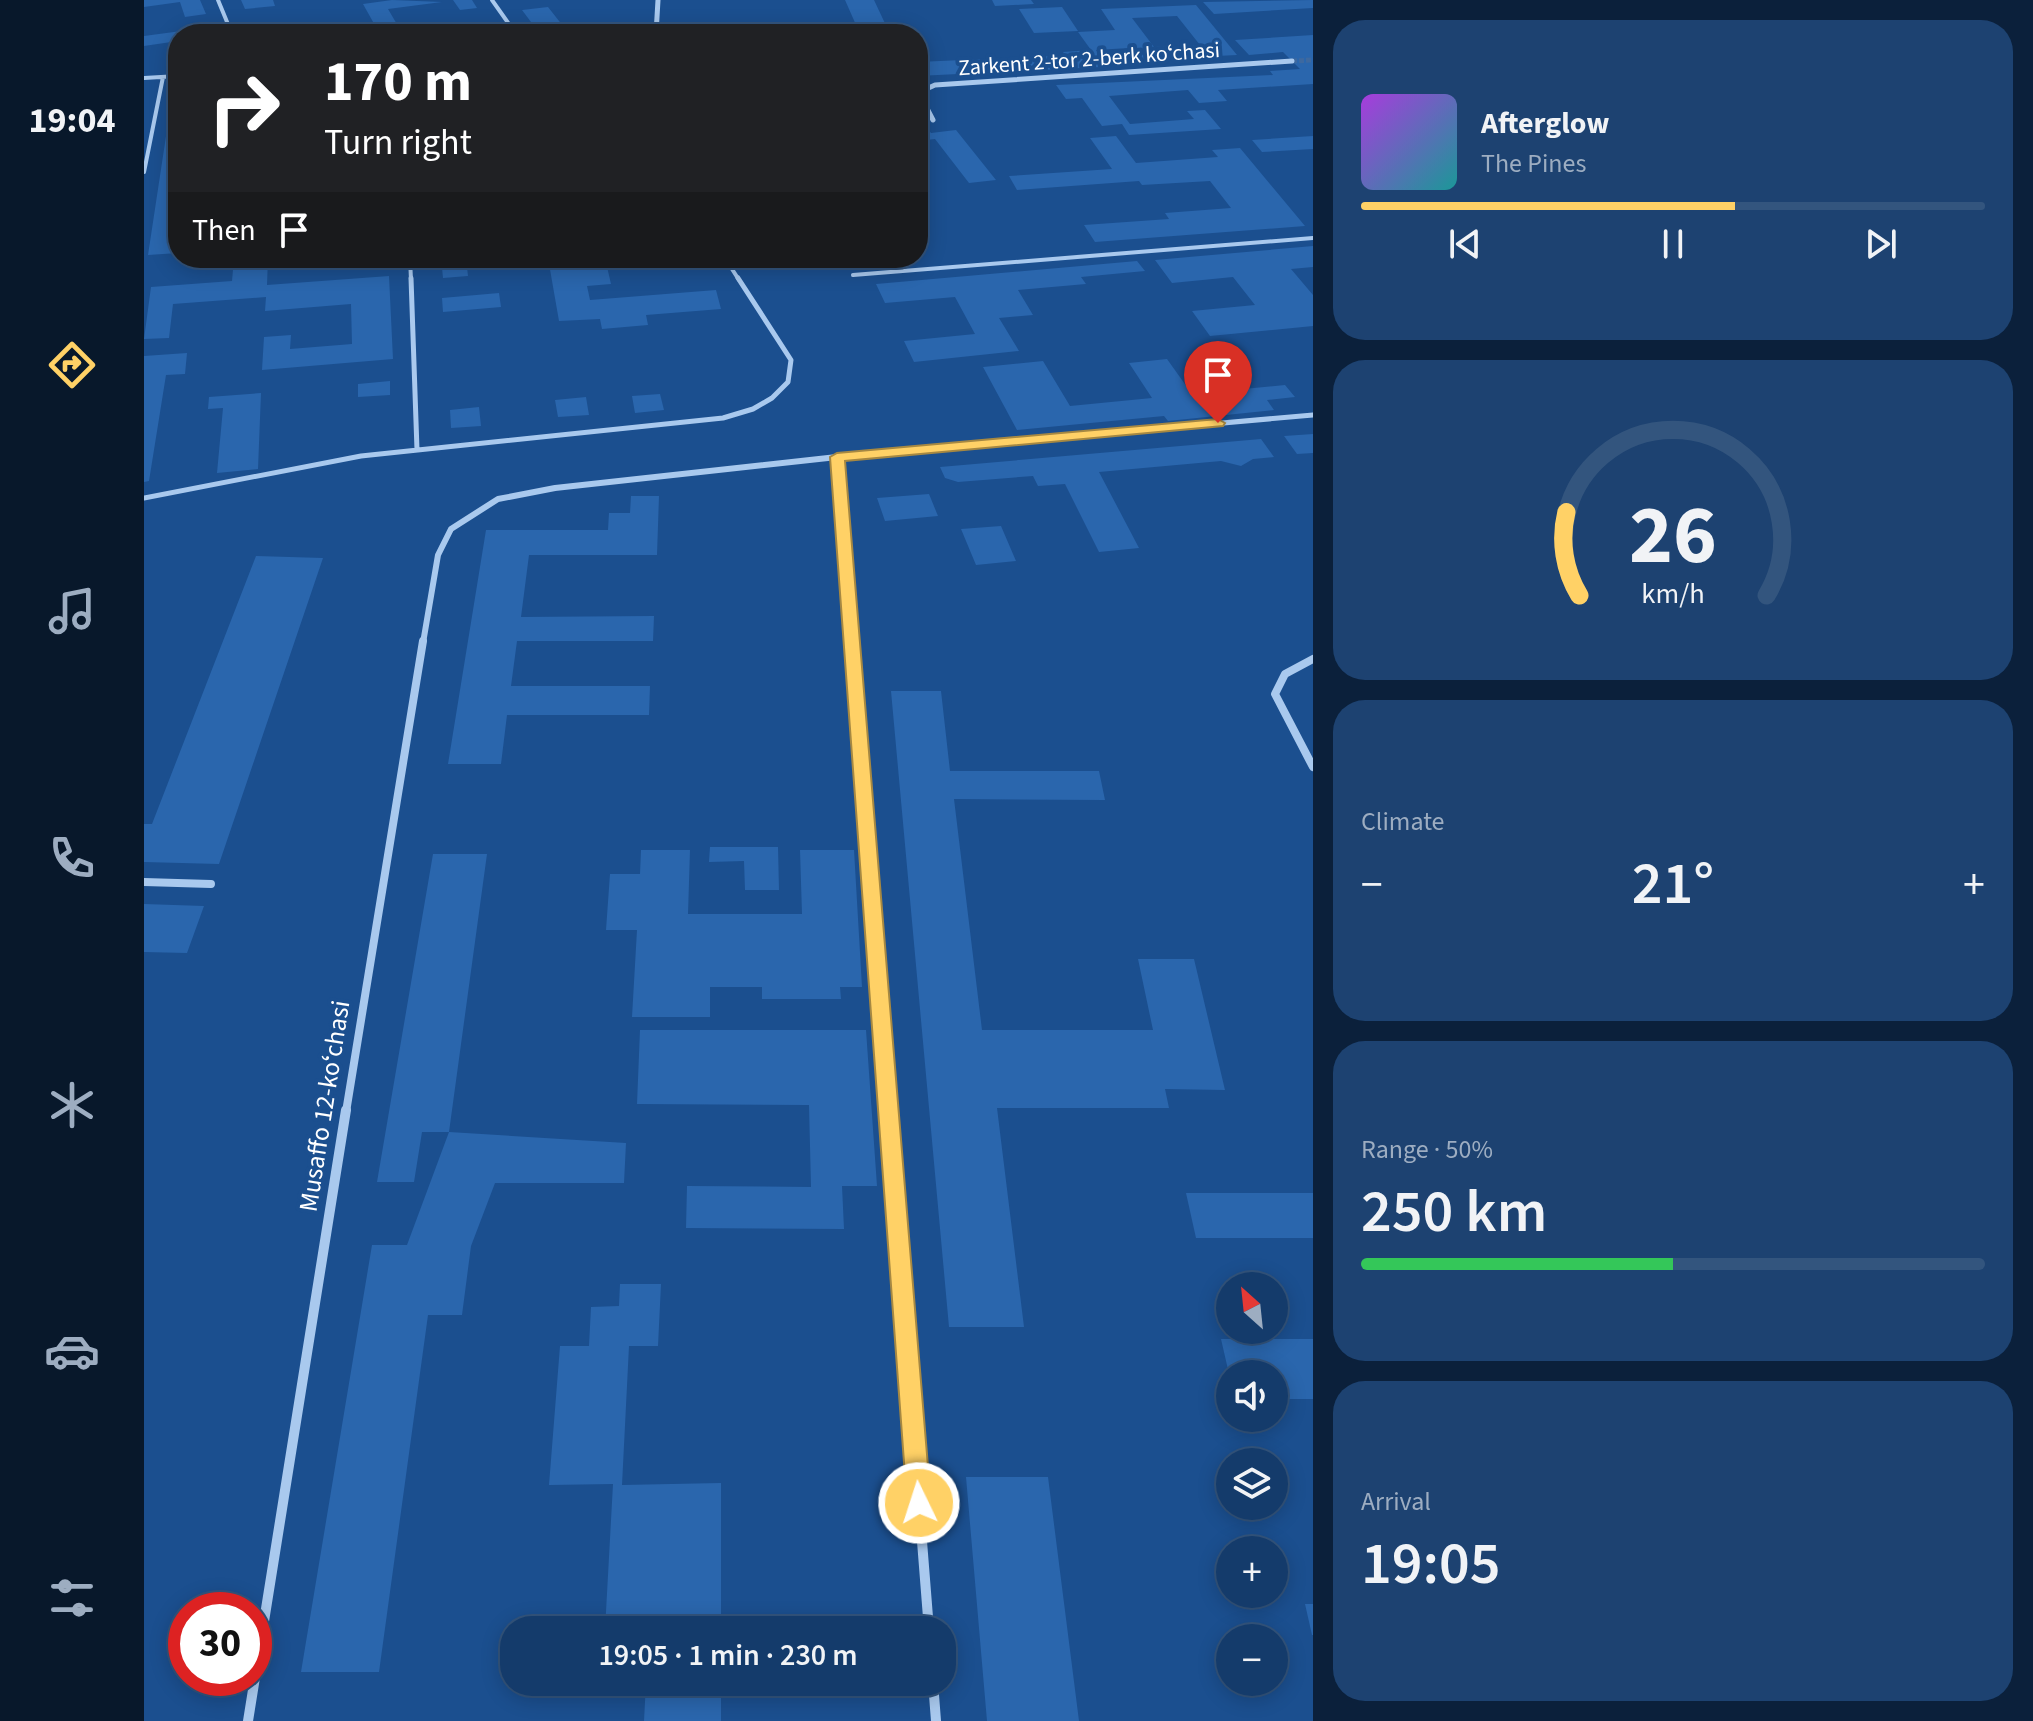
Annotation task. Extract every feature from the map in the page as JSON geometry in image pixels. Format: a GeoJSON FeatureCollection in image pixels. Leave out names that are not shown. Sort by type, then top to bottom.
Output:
{"type":"FeatureCollection","features":[{"type":"Feature","properties":{"kind":"street"},"geometry":{"type":"LineString","coordinates":[[657,24],[658,0]]}},
{"type":"Feature","properties":{"kind":"street","name":"Zarkent 2-tor 2-berk koʻchasi"},"geometry":{"type":"LineString","coordinates":[[928,88],[935,85],[1292,61]]}},
{"type":"Feature","properties":{"kind":"street","name":"Zarkent 2-tor 2-berk koʻchasi"},"geometry":{"type":"LineString","coordinates":[[928,110],[933,120]]}},
{"type":"Feature","properties":{"kind":"street"},"geometry":{"type":"LineString","coordinates":[[837,457],[928,1616]]}},
{"type":"Feature","properties":{"kind":"street","name":"Musaffo 12-koʻchasi"},"geometry":{"type":"LineString","coordinates":[[248,1721],[406,736],[438,555],[451,529],[473,512],[498,499],[555,488],[837,457]]}},
{"type":"Feature","properties":{"kind":"street"},"geometry":{"type":"LineString","coordinates":[[1313,659],[1285,674],[1275,694],[1313,767]]}},
{"type":"Feature","properties":{"kind":"street"},"geometry":{"type":"LineString","coordinates":[[144,882],[211,884]]}},
{"type":"Feature","properties":{"kind":"street"},"geometry":{"type":"LineString","coordinates":[[934,1696],[936,1721]]}},
{"type":"Feature","properties":{"kind":"lane"},"geometry":{"type":"LineString","coordinates":[[218,0],[228,24]]}},
{"type":"Feature","properties":{"kind":"lane"},"geometry":{"type":"LineString","coordinates":[[492,0],[509,24]]}},
{"type":"Feature","properties":{"kind":"lane"},"geometry":{"type":"LineString","coordinates":[[144,172],[163,77]]}},
{"type":"Feature","properties":{"kind":"lane"},"geometry":{"type":"LineString","coordinates":[[144,78],[168,77]]}},
{"type":"Feature","properties":{"kind":"lane"},"geometry":{"type":"LineString","coordinates":[[853,275],[1313,238]]}},
{"type":"Feature","properties":{"kind":"lane"},"geometry":{"type":"LineString","coordinates":[[410,268],[417,450]]}},
{"type":"Feature","properties":{"kind":"lane"},"geometry":{"type":"LineString","coordinates":[[144,498],[361,456],[678,425],[738,413],[772,398],[788,382],[791,360],[731,268]]}},
{"type":"Feature","properties":{"kind":"lane"},"geometry":{"type":"LineString","coordinates":[[837,457],[1313,415]]}},
{"type":"Feature","properties":{"kind":"building"},"geometry":{"type":"Polygon","coordinates":[[[144,0],[200,0],[206,14],[185,17],[180,2],[144,7],[144,0]]]}},
{"type":"Feature","properties":{"kind":"building"},"geometry":{"type":"Polygon","coordinates":[[[241,0],[273,0],[275,6],[245,9],[241,0]]]}},
{"type":"Feature","properties":{"kind":"building"},"geometry":{"type":"Polygon","coordinates":[[[392,0],[442,2],[388,9],[397,24],[374,24],[363,4],[392,0]]]}},
{"type":"Feature","properties":{"kind":"building"},"geometry":{"type":"Polygon","coordinates":[[[453,0],[472,0],[477,8],[460,10],[453,0]]]}},
{"type":"Feature","properties":{"kind":"building"},"geometry":{"type":"Polygon","coordinates":[[[845,0],[874,0],[885,24],[856,24],[845,0]]]}},
{"type":"Feature","properties":{"kind":"building"},"geometry":{"type":"Polygon","coordinates":[[[992,0],[1031,0],[1034,4],[995,6],[992,0]]]}},
{"type":"Feature","properties":{"kind":"building"},"geometry":{"type":"Polygon","coordinates":[[[1313,0],[1313,8],[1214,14],[1203,2],[1313,0]]]}},
{"type":"Feature","properties":{"kind":"building"},"geometry":{"type":"Polygon","coordinates":[[[1196,5],[1237,55],[1137,60],[1140,65],[928,76],[928,62],[1052,56],[1056,61],[1069,60],[1063,52],[1091,50],[1078,32],[1115,30],[1101,9],[1196,5]],[[1177,16],[1132,18],[1154,47],[1200,45],[1177,16]],[[1129,48],[1096,50],[1102,59],[1135,57],[1129,48]]]}},
{"type":"Feature","properties":{"kind":"building"},"geometry":{"type":"Polygon","coordinates":[[[548,7],[561,24],[532,24],[522,10],[548,7]]]}},
{"type":"Feature","properties":{"kind":"building"},"geometry":{"type":"Polygon","coordinates":[[[1062,7],[1078,31],[1034,33],[1019,9],[1062,7]]]}},
{"type":"Feature","properties":{"kind":"building"},"geometry":{"type":"Polygon","coordinates":[[[168,33],[168,42],[144,46],[144,36],[168,33]]]}},
{"type":"Feature","properties":{"kind":"building"},"geometry":{"type":"Polygon","coordinates":[[[1313,35],[1313,84],[1218,90],[1227,101],[1199,103],[1188,90],[1109,96],[1130,124],[1194,119],[1187,111],[1205,110],[1221,129],[1129,135],[1122,124],[1102,126],[1082,98],[1066,99],[1056,85],[1273,75],[1270,71],[1300,69],[1283,52],[1249,55],[1235,40],[1313,35]]]}},
{"type":"Feature","properties":{"kind":"building"},"geometry":{"type":"Polygon","coordinates":[[[168,123],[168,254],[148,255],[168,123]]]}},
{"type":"Feature","properties":{"kind":"building"},"geometry":{"type":"Polygon","coordinates":[[[928,129],[931,133],[956,130],[996,180],[969,183],[935,139],[928,140],[928,129]]]}},
{"type":"Feature","properties":{"kind":"building"},"geometry":{"type":"Polygon","coordinates":[[[1116,136],[1136,163],[1218,157],[1212,150],[1240,148],[1305,226],[1095,242],[1084,225],[1169,219],[1165,213],[1231,208],[1210,181],[1142,185],[1139,181],[1017,190],[1009,176],[1112,169],[1090,138],[1116,136]]]}},
{"type":"Feature","properties":{"kind":"building"},"geometry":{"type":"Polygon","coordinates":[[[1313,136],[1313,149],[1262,152],[1252,140],[1313,136]]]}},
{"type":"Feature","properties":{"kind":"building"},"geometry":{"type":"Polygon","coordinates":[[[1313,246],[1313,267],[1291,269],[1313,295],[1313,326],[1210,336],[1192,311],[1255,305],[1233,277],[1172,283],[1155,260],[1313,246]]]}},
{"type":"Feature","properties":{"kind":"building"},"geometry":{"type":"Polygon","coordinates":[[[1137,261],[1145,271],[1081,277],[1086,284],[1018,290],[1033,315],[999,318],[1019,351],[914,362],[904,341],[975,334],[955,297],[885,303],[876,284],[1137,261]]]}},
{"type":"Feature","properties":{"kind":"building"},"geometry":{"type":"Polygon","coordinates":[[[233,268],[268,268],[267,285],[389,276],[393,359],[262,370],[264,337],[291,335],[290,349],[352,344],[351,304],[265,311],[266,297],[173,304],[169,338],[144,339],[151,287],[232,281],[233,268]]]}},
{"type":"Feature","properties":{"kind":"building"},"geometry":{"type":"Polygon","coordinates":[[[442,268],[467,268],[468,276],[443,278],[442,268]]]}},
{"type":"Feature","properties":{"kind":"building"},"geometry":{"type":"Polygon","coordinates":[[[550,268],[607,268],[611,284],[587,286],[590,300],[716,290],[721,309],[646,315],[648,325],[602,329],[600,319],[559,321],[550,268]]]}},
{"type":"Feature","properties":{"kind":"building"},"geometry":{"type":"Polygon","coordinates":[[[499,293],[501,307],[443,312],[442,298],[499,293]]]}},
{"type":"Feature","properties":{"kind":"building"},"geometry":{"type":"Polygon","coordinates":[[[187,353],[185,374],[166,375],[149,481],[144,482],[144,356],[187,353]]]}},
{"type":"Feature","properties":{"kind":"building"},"geometry":{"type":"Polygon","coordinates":[[[1167,359],[1192,394],[1285,385],[1295,397],[1267,400],[1274,410],[1168,421],[1164,416],[1017,430],[983,367],[1043,361],[1070,406],[1152,398],[1129,363],[1167,359]]]}},
{"type":"Feature","properties":{"kind":"building"},"geometry":{"type":"Polygon","coordinates":[[[390,381],[390,395],[358,397],[358,384],[390,381]]]}},
{"type":"Feature","properties":{"kind":"building"},"geometry":{"type":"Polygon","coordinates":[[[261,393],[258,469],[217,473],[223,408],[208,409],[209,397],[261,393]]]}},
{"type":"Feature","properties":{"kind":"building"},"geometry":{"type":"Polygon","coordinates":[[[660,394],[664,410],[635,413],[632,396],[660,394]]]}},
{"type":"Feature","properties":{"kind":"building"},"geometry":{"type":"Polygon","coordinates":[[[586,397],[589,415],[558,417],[555,400],[586,397]]]}},
{"type":"Feature","properties":{"kind":"building"},"geometry":{"type":"Polygon","coordinates":[[[479,407],[481,426],[451,428],[450,410],[479,407]]]}},
{"type":"Feature","properties":{"kind":"building"},"geometry":{"type":"Polygon","coordinates":[[[1313,434],[1313,453],[1297,454],[1284,436],[1313,434]]]}},
{"type":"Feature","properties":{"kind":"building"},"geometry":{"type":"Polygon","coordinates":[[[1261,439],[1274,457],[1253,459],[1241,466],[1221,461],[1099,472],[1139,548],[1099,552],[1065,484],[1038,486],[1033,476],[958,482],[945,478],[940,467],[1261,439]]]}},
{"type":"Feature","properties":{"kind":"building"},"geometry":{"type":"Polygon","coordinates":[[[929,494],[938,516],[885,521],[877,498],[929,494]]]}},
{"type":"Feature","properties":{"kind":"building"},"geometry":{"type":"Polygon","coordinates":[[[631,496],[659,496],[657,555],[529,555],[521,617],[654,616],[653,641],[517,641],[511,686],[650,686],[649,715],[507,715],[501,764],[448,764],[486,530],[608,530],[609,513],[630,513],[631,496]]]}},
{"type":"Feature","properties":{"kind":"building"},"geometry":{"type":"Polygon","coordinates":[[[1001,526],[1016,561],[976,565],[961,529],[1001,526]]]}},
{"type":"Feature","properties":{"kind":"building"},"geometry":{"type":"Polygon","coordinates":[[[256,556],[323,558],[219,864],[144,862],[144,824],[152,824],[256,556]]]}},
{"type":"Feature","properties":{"kind":"building"},"geometry":{"type":"Polygon","coordinates":[[[891,691],[941,691],[950,771],[1099,771],[1105,800],[954,799],[982,1030],[1153,1030],[1138,959],[1194,959],[1225,1090],[1165,1089],[1169,1108],[997,1108],[1024,1327],[949,1327],[891,691]]]}},
{"type":"Feature","properties":{"kind":"building"},"geometry":{"type":"Polygon","coordinates":[[[710,847],[778,847],[779,890],[745,890],[744,861],[709,862],[710,847]]]}},
{"type":"Feature","properties":{"kind":"building"},"geometry":{"type":"Polygon","coordinates":[[[641,850],[690,850],[688,914],[802,914],[800,850],[854,850],[862,987],[840,987],[841,999],[762,999],[762,987],[710,987],[710,1017],[632,1017],[637,930],[606,930],[610,874],[640,874],[641,850]]]}},
{"type":"Feature","properties":{"kind":"building"},"geometry":{"type":"Polygon","coordinates":[[[433,854],[487,854],[449,1132],[422,1132],[414,1182],[377,1182],[433,854]]]}},
{"type":"Feature","properties":{"kind":"building"},"geometry":{"type":"Polygon","coordinates":[[[144,904],[204,906],[187,953],[144,952],[144,904]]]}},
{"type":"Feature","properties":{"kind":"building"},"geometry":{"type":"Polygon","coordinates":[[[640,1030],[866,1030],[877,1186],[842,1186],[844,1229],[686,1228],[687,1186],[811,1187],[809,1105],[637,1104],[640,1030]]]}},
{"type":"Feature","properties":{"kind":"building"},"geometry":{"type":"Polygon","coordinates":[[[449,1132],[626,1143],[624,1183],[495,1183],[471,1246],[462,1315],[428,1315],[379,1672],[301,1672],[372,1245],[407,1245],[449,1132]]]}},
{"type":"Feature","properties":{"kind":"building"},"geometry":{"type":"Polygon","coordinates":[[[1186,1193],[1313,1193],[1313,1238],[1196,1238],[1186,1193]]]}},
{"type":"Feature","properties":{"kind":"building"},"geometry":{"type":"Polygon","coordinates":[[[620,1284],[661,1284],[658,1346],[629,1346],[622,1485],[721,1483],[721,1616],[606,1616],[613,1484],[549,1485],[560,1346],[589,1346],[591,1307],[619,1306],[620,1284]]]}},
{"type":"Feature","properties":{"kind":"building"},"geometry":{"type":"Polygon","coordinates":[[[1288,1339],[1313,1339],[1313,1399],[1288,1399],[1288,1360],[1226,1360],[1222,1344],[1288,1344],[1288,1339]]]}},
{"type":"Feature","properties":{"kind":"building"},"geometry":{"type":"Polygon","coordinates":[[[966,1477],[1048,1477],[1079,1721],[987,1721],[966,1477]]]}},
{"type":"Feature","properties":{"kind":"building"},"geometry":{"type":"Polygon","coordinates":[[[1305,1604],[1313,1604],[1313,1635],[1312,1635],[1305,1604]]]}},
{"type":"Feature","properties":{"kind":"building"},"geometry":{"type":"Polygon","coordinates":[[[645,1696],[721,1696],[721,1721],[644,1721],[645,1696]]]}},
{"type":"Feature","properties":{"kind":"tunnel"},"geometry":{"type":"LineString","coordinates":[[1292,61],[1313,60]]}},
{"type":"Feature","properties":{"kind":"route"},"geometry":{"type":"LineString","coordinates":[[919,1503],[837,457],[1218,423]]}}]}
